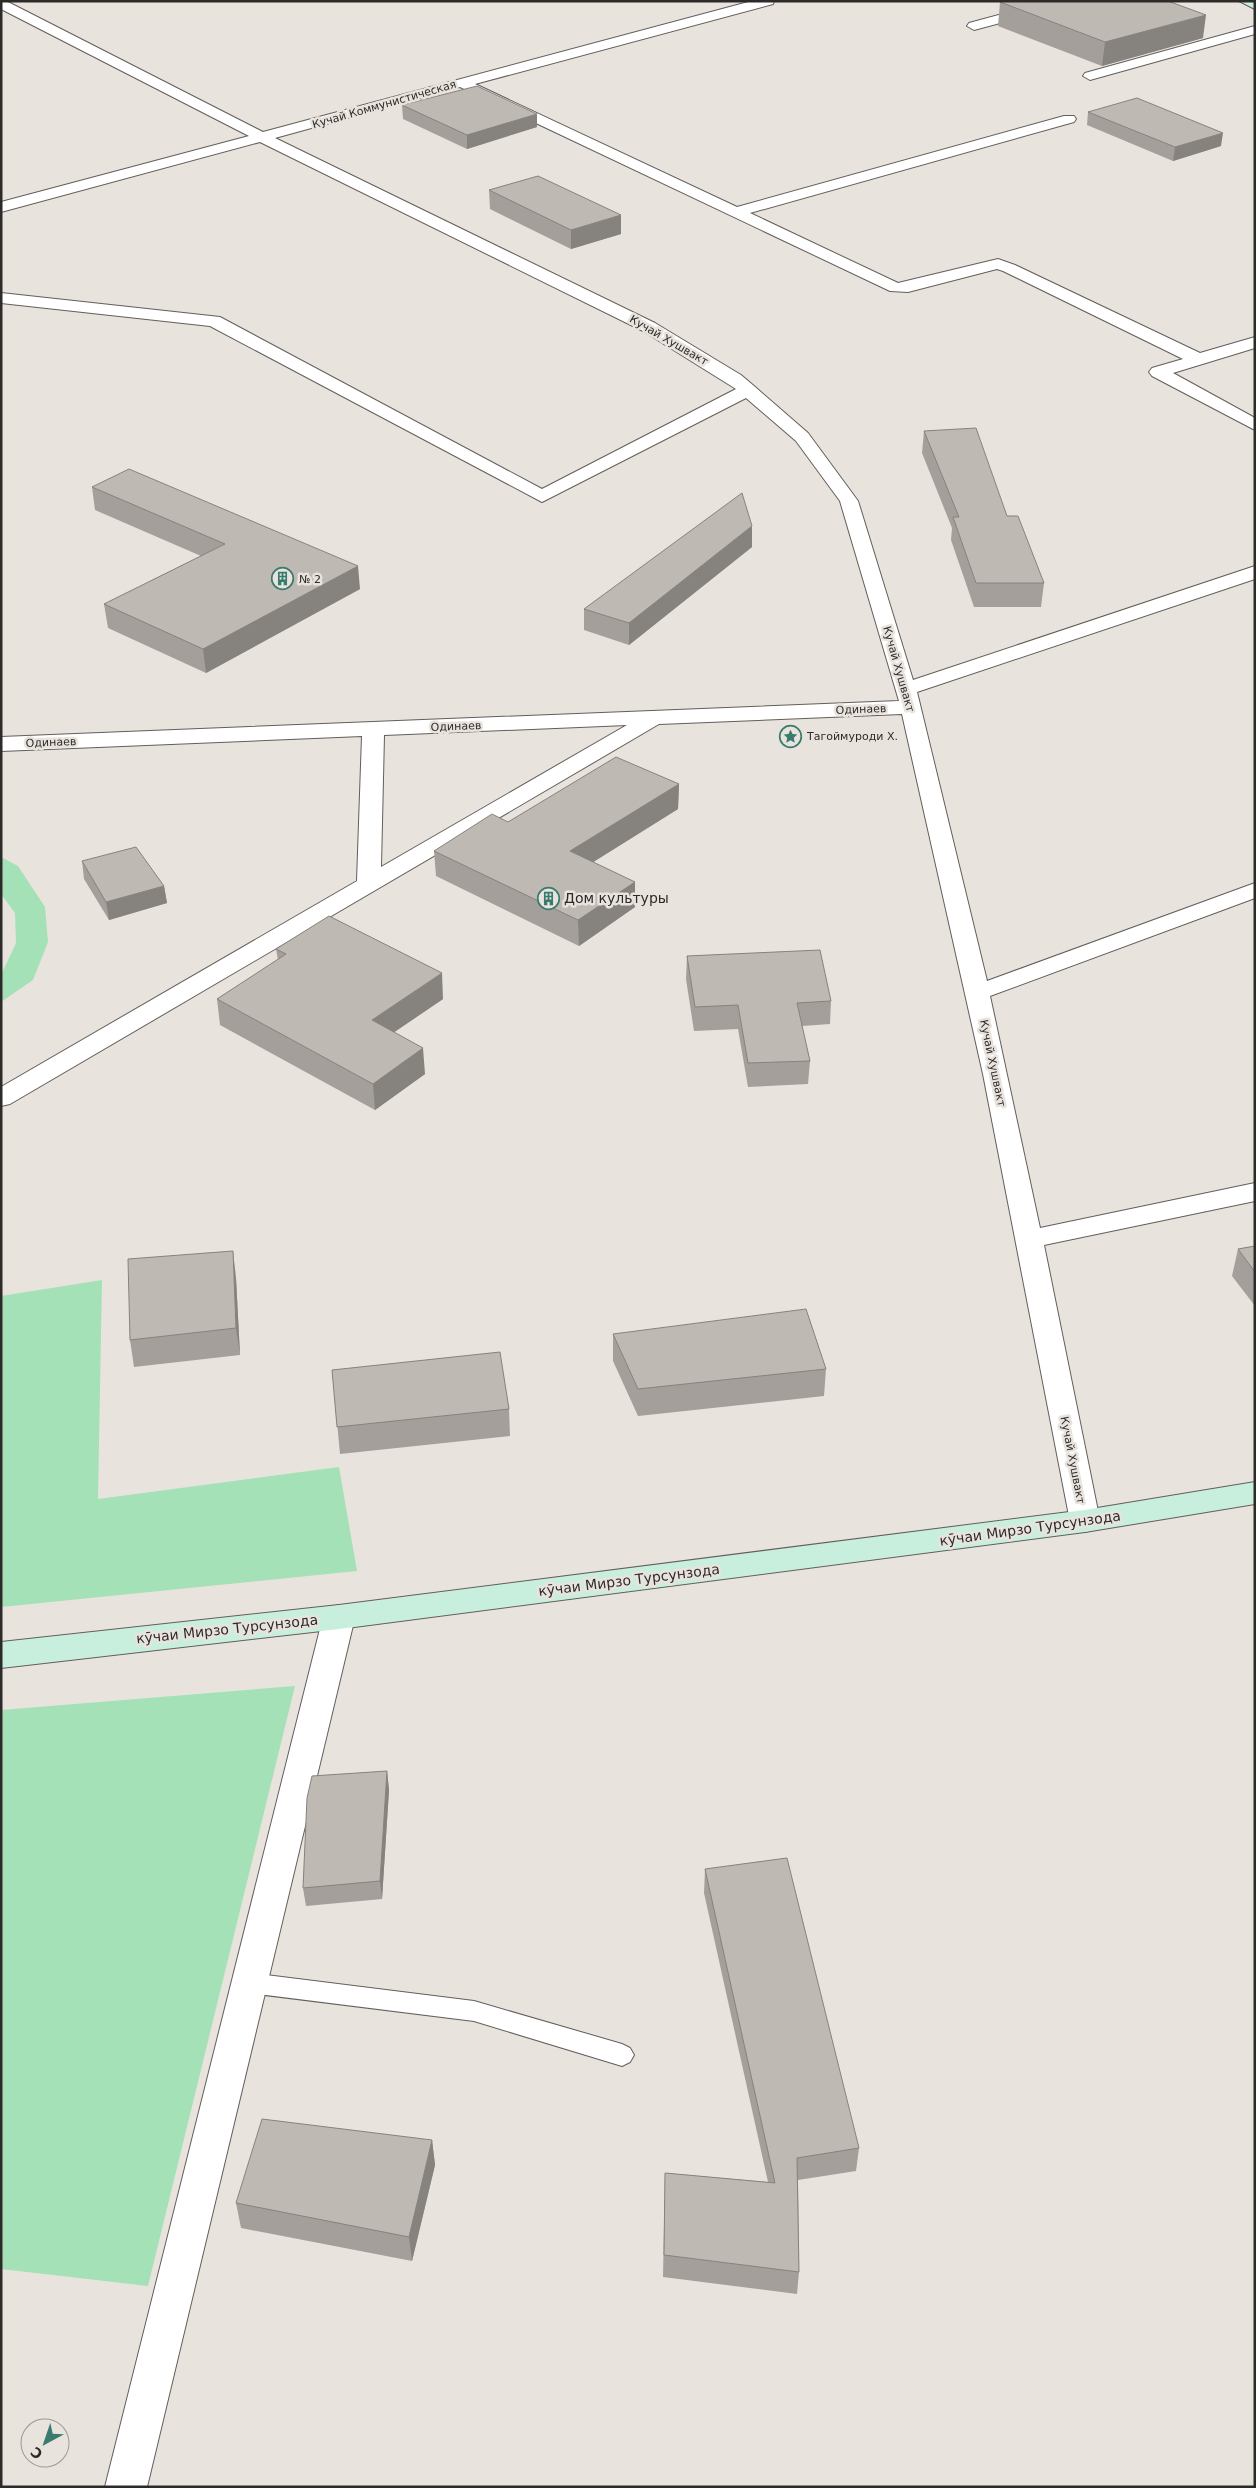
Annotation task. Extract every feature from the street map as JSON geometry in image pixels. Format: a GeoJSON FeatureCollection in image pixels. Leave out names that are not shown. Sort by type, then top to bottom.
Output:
{"type":"FeatureCollection","features":[{"type":"Feature","properties":{"kind":"street","name":"Кучай Коммунистическая"},"geometry":{"type":"LineString","coordinates":[[1,207],[264,138],[460,82],[768,1]]}},
{"type":"Feature","properties":{"kind":"street"},"geometry":{"type":"LineString","coordinates":[[974,26],[1066,1]]}},
{"type":"Feature","properties":{"kind":"street"},"geometry":{"type":"LineString","coordinates":[[1245,1],[1255,5]]}},
{"type":"Feature","properties":{"kind":"street","name":"Кучай Хушвакт"},"geometry":{"type":"LineString","coordinates":[[1,4],[264,138],[649,327],[735,379],[748,390],[802,437],[849,501],[908,698],[977,993],[1029,1239],[1085,1521]]}},
{"type":"Feature","properties":{"kind":"street"},"geometry":{"type":"LineString","coordinates":[[1090,76],[1255,30]]}},
{"type":"Feature","properties":{"kind":"street"},"geometry":{"type":"LineString","coordinates":[[460,82],[896,288],[908,287],[998,264],[1198,359]]}},
{"type":"Feature","properties":{"kind":"street"},"geometry":{"type":"LineString","coordinates":[[736,212],[1069,119]]}},
{"type":"Feature","properties":{"kind":"street"},"geometry":{"type":"LineString","coordinates":[[1,298],[214,321],[542,496],[748,390]]}},
{"type":"Feature","properties":{"kind":"street"},"geometry":{"type":"LineString","coordinates":[[1255,342],[1158,372],[1255,425]]}},
{"type":"Feature","properties":{"kind":"street","name":"Одинаев"},"geometry":{"type":"LineString","coordinates":[[1,744],[654,718],[908,698],[1255,572]]}},
{"type":"Feature","properties":{"kind":"street"},"geometry":{"type":"LineString","coordinates":[[1,1098],[654,718]]}},
{"type":"Feature","properties":{"kind":"street"},"geometry":{"type":"LineString","coordinates":[[369,884],[373,729]]}},
{"type":"Feature","properties":{"kind":"street"},"geometry":{"type":"LineString","coordinates":[[977,993],[1255,890]]}},
{"type":"Feature","properties":{"kind":"street"},"geometry":{"type":"LineString","coordinates":[[1029,1239],[1255,1192]]}},
{"type":"Feature","properties":{"kind":"street","name":"кӯчаи Мирзо Турсунзода"},"geometry":{"type":"LineString","coordinates":[[1,1654],[340,1617],[1085,1521],[1255,1493]]}},
{"type":"Feature","properties":{"kind":"street"},"geometry":{"type":"LineString","coordinates":[[126,2487],[340,1617]]}},
{"type":"Feature","properties":{"kind":"lane"},"geometry":{"type":"LineString","coordinates":[[249,1983],[474,2011],[622,2055]]}},
{"type":"Feature","properties":{"kind":"green space"},"geometry":{"type":"Polygon","coordinates":[[[1,857],[18,866],[45,907],[48,942],[33,980],[1,1002],[1,975],[16,943],[15,913],[1,894],[1,857]]]}},
{"type":"Feature","properties":{"kind":"green space"},"geometry":{"type":"Polygon","coordinates":[[[102,1280],[98,1499],[339,1467],[357,1571],[1,1607],[1,1296],[102,1280]]]}},
{"type":"Feature","properties":{"kind":"green space"},"geometry":{"type":"Polygon","coordinates":[[[295,1686],[148,2286],[1,2269],[1,1710],[295,1686]]]}},
{"type":"Feature","properties":{"kind":"building"},"geometry":{"type":"Polygon","coordinates":[[[1168,1],[1206,15],[1105,42],[1000,2],[1168,1]]]}},
{"type":"Feature","properties":{"kind":"building"},"geometry":{"type":"Polygon","coordinates":[[[477,86],[537,114],[467,135],[402,105],[477,86]]]}},
{"type":"Feature","properties":{"kind":"building"},"geometry":{"type":"Polygon","coordinates":[[[1137,98],[1223,133],[1175,147],[1088,112],[1137,98]]]}},
{"type":"Feature","properties":{"kind":"building"},"geometry":{"type":"Polygon","coordinates":[[[538,176],[621,215],[571,230],[489,190],[538,176]]]}},
{"type":"Feature","properties":{"kind":"building"},"geometry":{"type":"Polygon","coordinates":[[[976,428],[1007,516],[1018,516],[1044,583],[976,583],[953,517],[959,517],[924,431],[976,428]]]}},
{"type":"Feature","properties":{"kind":"building"},"geometry":{"type":"Polygon","coordinates":[[[129,469],[358,566],[203,649],[104,604],[225,544],[92,487],[129,469]]]}},
{"type":"Feature","properties":{"kind":"building"},"geometry":{"type":"Polygon","coordinates":[[[742,493],[752,526],[629,623],[584,609],[742,493]]]}},
{"type":"Feature","properties":{"kind":"building"},"geometry":{"type":"Polygon","coordinates":[[[616,757],[679,784],[570,851],[635,882],[578,920],[434,851],[492,814],[508,822],[616,757]]]}},
{"type":"Feature","properties":{"kind":"building"},"geometry":{"type":"Polygon","coordinates":[[[136,847],[164,886],[106,902],[82,861],[136,847]]]}},
{"type":"Feature","properties":{"kind":"building"},"geometry":{"type":"Polygon","coordinates":[[[329,916],[442,973],[372,1020],[423,1048],[373,1084],[217,999],[286,954],[276,949],[329,916]]]}},
{"type":"Feature","properties":{"kind":"building"},"geometry":{"type":"Polygon","coordinates":[[[820,950],[831,1001],[797,1003],[810,1061],[748,1063],[738,1005],[695,1007],[687,956],[820,950]]]}},
{"type":"Feature","properties":{"kind":"building"},"geometry":{"type":"Polygon","coordinates":[[[1255,1246],[1255,1272],[1238,1249],[1255,1246]]]}},
{"type":"Feature","properties":{"kind":"building"},"geometry":{"type":"Polygon","coordinates":[[[233,1251],[236,1328],[130,1340],[128,1259],[233,1251]]]}},
{"type":"Feature","properties":{"kind":"building"},"geometry":{"type":"Polygon","coordinates":[[[806,1309],[826,1369],[638,1389],[613,1334],[806,1309]]]}},
{"type":"Feature","properties":{"kind":"building"},"geometry":{"type":"Polygon","coordinates":[[[500,1352],[509,1409],[337,1427],[332,1370],[500,1352]]]}},
{"type":"Feature","properties":{"kind":"building"},"geometry":{"type":"Polygon","coordinates":[[[387,1771],[380,1881],[303,1888],[307,1798],[312,1776],[387,1771]]]}},
{"type":"Feature","properties":{"kind":"building"},"geometry":{"type":"Polygon","coordinates":[[[787,1858],[859,2148],[797,2158],[799,2272],[664,2255],[665,2173],[775,2183],[705,1869],[787,1858]]]}},
{"type":"Feature","properties":{"kind":"building"},"geometry":{"type":"Polygon","coordinates":[[[262,2119],[432,2140],[409,2237],[236,2203],[262,2119]]]}},
{"type":"Feature","properties":{"kind":"place","name":"№ 2"},"geometry":{"type":"Point","coordinates":[283,579]}},
{"type":"Feature","properties":{"kind":"place","name":"Тагоймуроди Х."},"geometry":{"type":"Point","coordinates":[791,736]}},
{"type":"Feature","properties":{"kind":"place","name":"Дом культуры"},"geometry":{"type":"Point","coordinates":[548,898]}}]}
